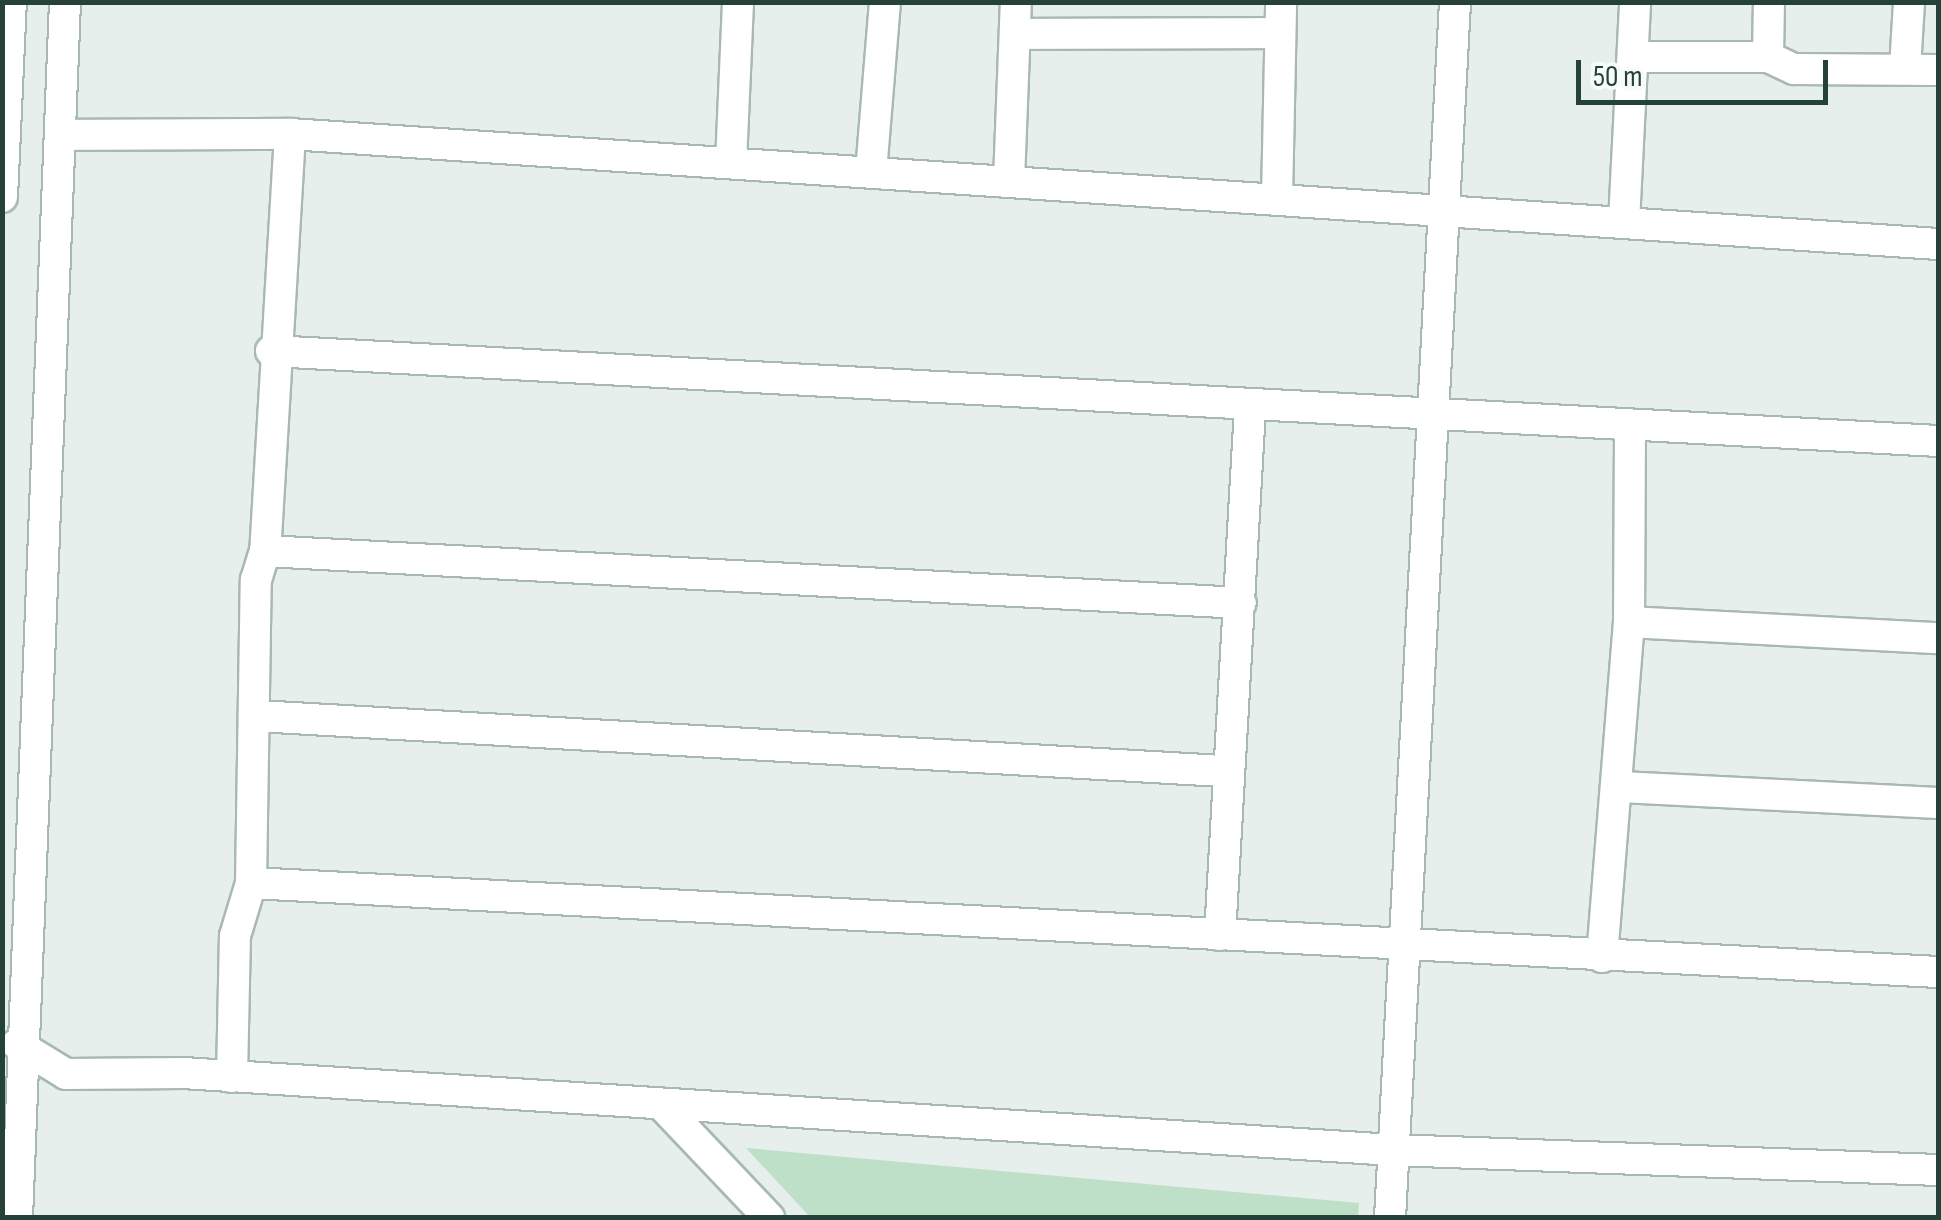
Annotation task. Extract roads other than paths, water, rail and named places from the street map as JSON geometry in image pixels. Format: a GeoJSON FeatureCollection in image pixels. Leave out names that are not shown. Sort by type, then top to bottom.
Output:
{"type":"FeatureCollection","features":[{"type":"Feature","properties":{"kind":"street"},"geometry":{"type":"LineString","coordinates":[[2,197],[11,2]]}},
{"type":"Feature","properties":{"kind":"street"},"geometry":{"type":"LineString","coordinates":[[17,1218],[17,768],[63,135],[65,2]]}},
{"type":"Feature","properties":{"kind":"street"},"geometry":{"type":"LineString","coordinates":[[731,163],[738,2]]}},
{"type":"Feature","properties":{"kind":"street"},"geometry":{"type":"LineString","coordinates":[[871,172],[884,2]]}},
{"type":"Feature","properties":{"kind":"street"},"geometry":{"type":"LineString","coordinates":[[1009,181],[1016,2]]}},
{"type":"Feature","properties":{"kind":"street"},"geometry":{"type":"LineString","coordinates":[[1144,34],[1146,2]]}},
{"type":"Feature","properties":{"kind":"street"},"geometry":{"type":"LineString","coordinates":[[1277,199],[1282,2]]}},
{"type":"Feature","properties":{"kind":"street"},"geometry":{"type":"LineString","coordinates":[[1390,1218],[1455,2]]}},
{"type":"Feature","properties":{"kind":"street"},"geometry":{"type":"LineString","coordinates":[[1624,222],[1636,2]]}},
{"type":"Feature","properties":{"kind":"street"},"geometry":{"type":"LineString","coordinates":[[1768,56],[1770,2]]}},
{"type":"Feature","properties":{"kind":"street"},"geometry":{"type":"LineString","coordinates":[[1905,68],[1909,2]]}},
{"type":"Feature","properties":{"kind":"street"},"geometry":{"type":"LineString","coordinates":[[1014,34],[1280,33]]}},
{"type":"Feature","properties":{"kind":"street"},"geometry":{"type":"LineString","coordinates":[[1633,57],[1768,56],[1794,69],[1938,70]]}},
{"type":"Feature","properties":{"kind":"street"},"geometry":{"type":"LineString","coordinates":[[63,135],[290,134],[1938,244]]}},
{"type":"Feature","properties":{"kind":"street"},"geometry":{"type":"LineString","coordinates":[[232,1076],[235,936],[251,883],[247,745],[257,716],[256,580],[265,551],[272,351],[290,134]]}},
{"type":"Feature","properties":{"kind":"street"},"geometry":{"type":"LineString","coordinates":[[272,351],[730,371],[1250,410],[1433,412],[1938,441]]}},
{"type":"Feature","properties":{"kind":"street"},"geometry":{"type":"LineString","coordinates":[[1220,935],[1223,771],[1241,603],[1250,410]]}},
{"type":"Feature","properties":{"kind":"street"},"geometry":{"type":"LineString","coordinates":[[1602,957],[1620,786],[1629,622],[1630,425]]}},
{"type":"Feature","properties":{"kind":"street"},"geometry":{"type":"LineString","coordinates":[[265,551],[1241,603]]}},
{"type":"Feature","properties":{"kind":"street"},"geometry":{"type":"LineString","coordinates":[[1629,622],[1938,638]]}},
{"type":"Feature","properties":{"kind":"street"},"geometry":{"type":"LineString","coordinates":[[257,716],[1223,771]]}},
{"type":"Feature","properties":{"kind":"street"},"geometry":{"type":"LineString","coordinates":[[1620,786],[1938,803]]}},
{"type":"Feature","properties":{"kind":"street"},"geometry":{"type":"LineString","coordinates":[[251,883],[1938,972]]}},
{"type":"Feature","properties":{"kind":"street"},"geometry":{"type":"LineString","coordinates":[[17,1044],[66,1074],[232,1076],[1393,1150],[1938,1170]]}},
{"type":"Feature","properties":{"kind":"street"},"geometry":{"type":"LineString","coordinates":[[662,1104],[769,1218]]}}]}
